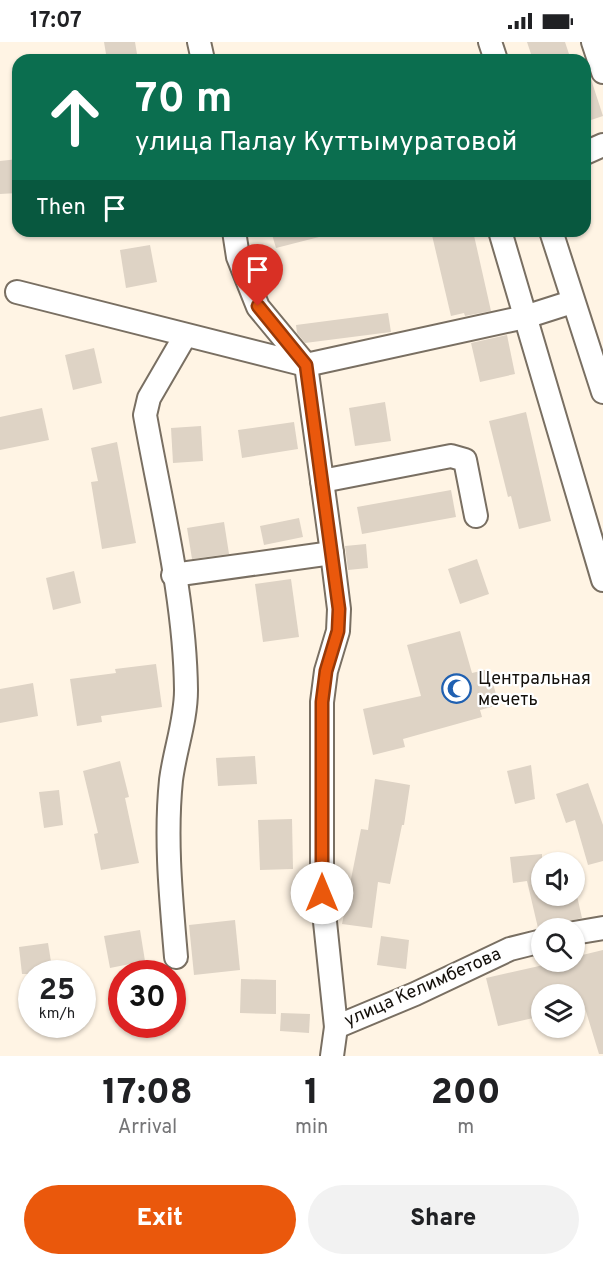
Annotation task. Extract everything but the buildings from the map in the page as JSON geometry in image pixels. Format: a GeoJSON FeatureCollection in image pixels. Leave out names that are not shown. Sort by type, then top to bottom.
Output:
{"type":"FeatureCollection","features":[{"type":"Feature","properties":{"kind":"street"},"geometry":{"type":"LineString","coordinates":[[593,42],[603,72]]}},
{"type":"Feature","properties":{"kind":"street"},"geometry":{"type":"LineString","coordinates":[[235,237],[238,257],[258,306],[306,365]]}},
{"type":"Feature","properties":{"kind":"street"},"geometry":{"type":"LineString","coordinates":[[502,237],[597,579]]}},
{"type":"Feature","properties":{"kind":"street"},"geometry":{"type":"LineString","coordinates":[[553,237],[603,392]]}},
{"type":"Feature","properties":{"kind":"street"},"geometry":{"type":"LineString","coordinates":[[16,292],[306,365],[525,317],[572,302]]}},
{"type":"Feature","properties":{"kind":"street"},"geometry":{"type":"LineString","coordinates":[[176,957],[169,865],[171,779],[185,718],[186,692],[173,575],[145,415],[149,398],[185,336]]}},
{"type":"Feature","properties":{"kind":"street","name":"улица Келимбетова"},"geometry":{"type":"LineString","coordinates":[[306,365],[339,609],[338,631],[326,671],[322,702],[322,893],[336,1027],[415,994],[510,949],[531,944]]}},
{"type":"Feature","properties":{"kind":"street"},"geometry":{"type":"LineString","coordinates":[[322,481],[451,456],[460,457],[465,460],[476,516]]}},
{"type":"Feature","properties":{"kind":"street"},"geometry":{"type":"LineString","coordinates":[[173,575],[332,553]]}},
{"type":"Feature","properties":{"kind":"street"},"geometry":{"type":"LineString","coordinates":[[585,931],[603,928]]}},
{"type":"Feature","properties":{"kind":"street"},"geometry":{"type":"LineString","coordinates":[[332,1056],[336,1027]]}},
{"type":"Feature","properties":{"kind":"place","name":"Центральная мечеть"},"geometry":{"type":"Point","coordinates":[457,689]}},
{"type":"Feature","properties":{"kind":"route"},"geometry":{"type":"LineString","coordinates":[[258,306],[285,343],[306,365],[339,609],[338,631],[326,671],[322,702],[322,893]]}}]}
